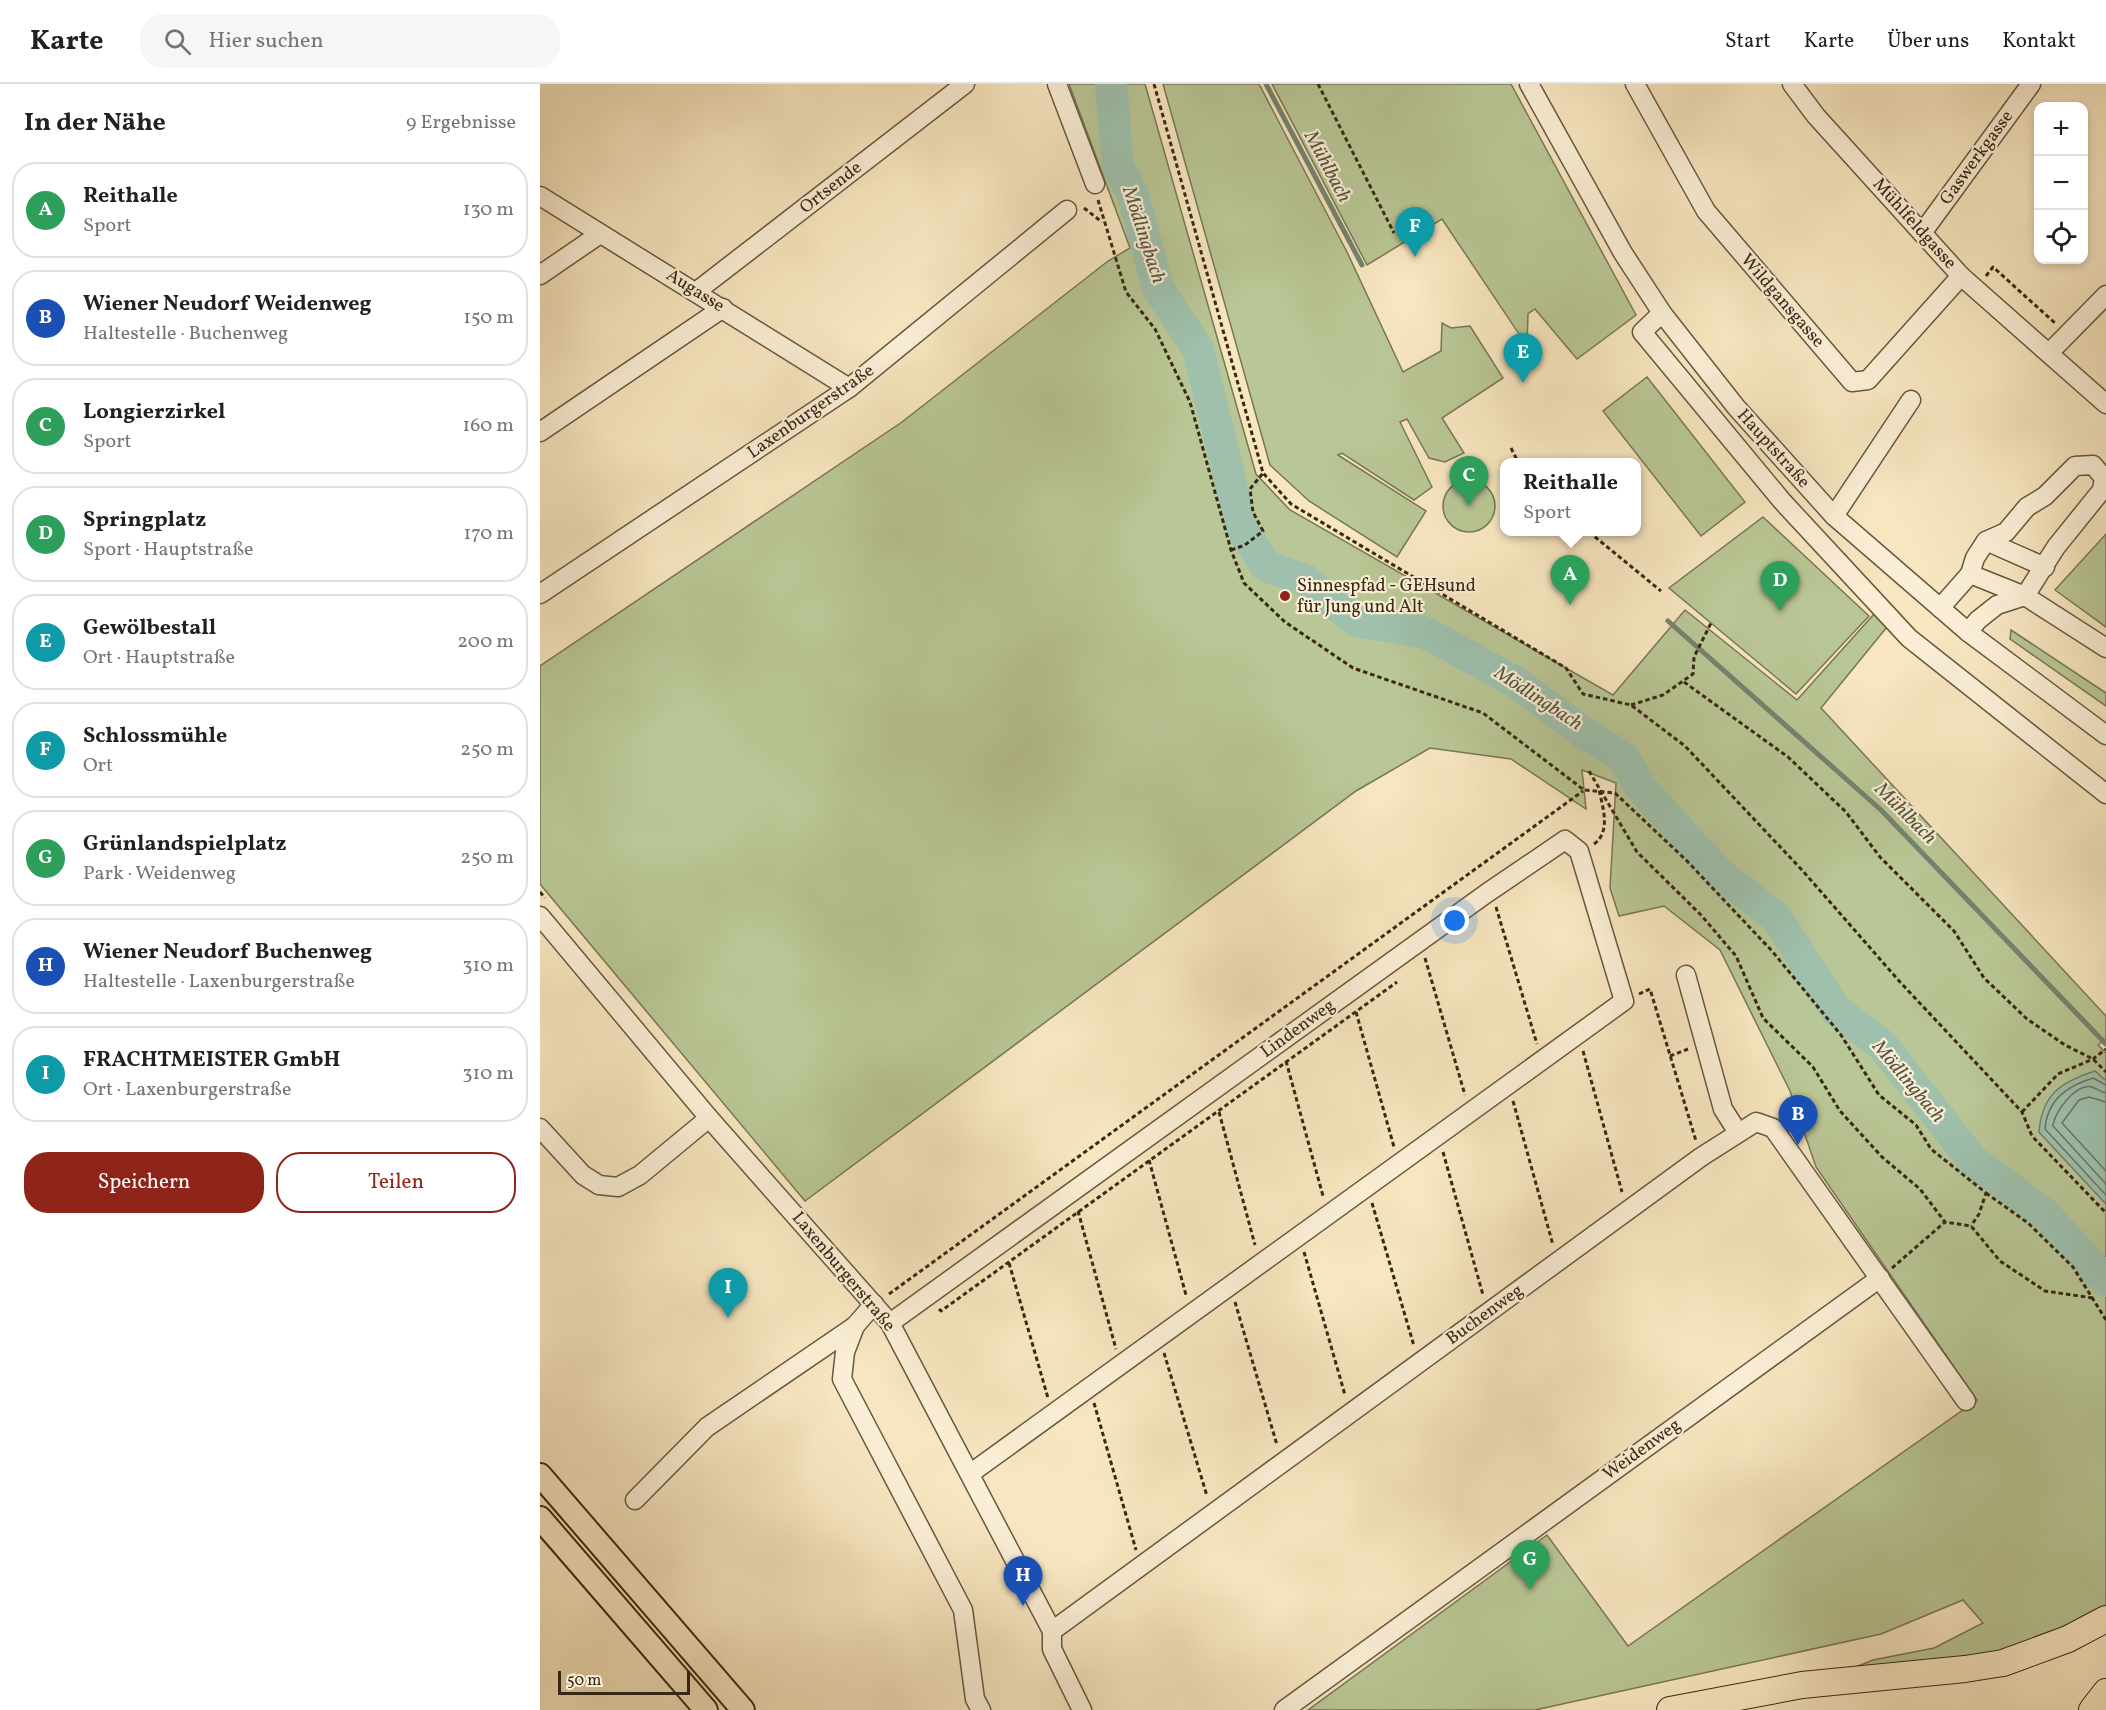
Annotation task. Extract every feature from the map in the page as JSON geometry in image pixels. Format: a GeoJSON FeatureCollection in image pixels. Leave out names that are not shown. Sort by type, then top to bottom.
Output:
{"type":"FeatureCollection","features":[{"type":"Feature","properties":{"kind":"highway"},"geometry":{"type":"LineString","coordinates":[[1670,1710],[1802,1685],[1965,1669],[2003,1663],[2068,1639],[2106,1619]]}},
{"type":"Feature","properties":{"kind":"highway"},"geometry":{"type":"LineString","coordinates":[[2092,1710],[2106,1692]]}},
{"type":"Feature","properties":{"kind":"main road"},"geometry":{"type":"LineString","coordinates":[[540,1475],[743,1710]]}},
{"type":"Feature","properties":{"kind":"main road"},"geometry":{"type":"LineString","coordinates":[[540,1518],[706,1710]]}},
{"type":"Feature","properties":{"kind":"street","name":"Ortsende"},"geometry":{"type":"LineString","coordinates":[[697,291],[965,84]]}},
{"type":"Feature","properties":{"kind":"street"},"geometry":{"type":"LineString","coordinates":[[1058,84],[1095,184]]}},
{"type":"Feature","properties":{"kind":"street","name":"Hauptstraße"},"geometry":{"type":"LineString","coordinates":[[1529,84],[1588,193],[1662,313],[1736,407],[1834,516],[1968,632],[2106,735]]}},
{"type":"Feature","properties":{"kind":"street","name":"Wildgansgasse"},"geometry":{"type":"LineString","coordinates":[[1635,84],[1706,210],[1852,382],[1868,380],[1968,282]]}},
{"type":"Feature","properties":{"kind":"street","name":"Mühlfeldgasse"},"geometry":{"type":"LineString","coordinates":[[1792,84],[1816,116],[1968,282],[2106,404]]}},
{"type":"Feature","properties":{"kind":"street","name":"Gaswerkgasse"},"geometry":{"type":"LineString","coordinates":[[1922,233],[2031,84]]}},
{"type":"Feature","properties":{"kind":"street","name":"Augasse"},"geometry":{"type":"LineString","coordinates":[[540,196],[697,291],[849,388]]}},
{"type":"Feature","properties":{"kind":"street","name":"Laxenburgerstraße"},"geometry":{"type":"LineString","coordinates":[[540,594],[849,388],[1067,210]]}},
{"type":"Feature","properties":{"kind":"street"},"geometry":{"type":"LineString","coordinates":[[540,275],[600,234]]}},
{"type":"Feature","properties":{"kind":"street"},"geometry":{"type":"LineString","coordinates":[[2049,353],[2106,295]]}},
{"type":"Feature","properties":{"kind":"street"},"geometry":{"type":"LineString","coordinates":[[540,432],[723,308]]}},
{"type":"Feature","properties":{"kind":"street"},"geometry":{"type":"LineString","coordinates":[[1662,313],[1642,332],[1798,518],[1909,638],[2106,795]]}},
{"type":"Feature","properties":{"kind":"street"},"geometry":{"type":"LineString","coordinates":[[1834,516],[1911,400]]}},
{"type":"Feature","properties":{"kind":"street"},"geometry":{"type":"LineString","coordinates":[[1940,608],[1970,574],[1975,558],[1986,541],[2006,532],[2027,507],[2045,496],[2075,466],[2093,465],[2104,478],[2102,490],[2056,547],[2025,596],[1997,605],[1968,632]]}},
{"type":"Feature","properties":{"kind":"street"},"geometry":{"type":"LineString","coordinates":[[1986,541],[2045,567]]}},
{"type":"Feature","properties":{"kind":"street"},"geometry":{"type":"LineString","coordinates":[[1970,574],[2025,596],[2106,648]]}},
{"type":"Feature","properties":{"kind":"street","name":"Lindenweg"},"geometry":{"type":"LineString","coordinates":[[890,1323],[1487,893],[1565,840],[1579,851]]}},
{"type":"Feature","properties":{"kind":"street"},"geometry":{"type":"LineString","coordinates":[[971,1473],[1624,1001],[1579,851]]}},
{"type":"Feature","properties":{"kind":"street","name":"Laxenburgerstraße"},"geometry":{"type":"LineString","coordinates":[[540,916],[709,1118],[881,1300],[890,1323],[971,1473],[1052,1631],[1052,1649],[1082,1710]]}},
{"type":"Feature","properties":{"kind":"street"},"geometry":{"type":"LineString","coordinates":[[1686,975],[1723,1109],[1737,1131]]}},
{"type":"Feature","properties":{"kind":"street"},"geometry":{"type":"LineString","coordinates":[[540,1128],[583,1175],[599,1185],[618,1187],[640,1175],[709,1118]]}},
{"type":"Feature","properties":{"kind":"street","name":"Buchenweg"},"geometry":{"type":"LineString","coordinates":[[1052,1631],[1701,1157],[1737,1131],[1756,1122],[1773,1128],[1880,1278]]}},
{"type":"Feature","properties":{"kind":"street"},"geometry":{"type":"LineString","coordinates":[[1880,1278],[1966,1401]]}},
{"type":"Feature","properties":{"kind":"street","name":"Weidenweg"},"geometry":{"type":"LineString","coordinates":[[1284,1710],[1880,1278]]}},
{"type":"Feature","properties":{"kind":"street"},"geometry":{"type":"LineString","coordinates":[[635,1500],[707,1427],[855,1326],[881,1300]]}},
{"type":"Feature","properties":{"kind":"street"},"geometry":{"type":"LineString","coordinates":[[855,1326],[845,1352],[842,1379],[963,1610],[975,1706]]}},
{"type":"Feature","properties":{"kind":"path"},"geometry":{"type":"LineString","coordinates":[[1154,84],[1263,473],[1291,504],[1566,668],[1583,694],[1631,705],[1693,754],[1802,870],[1900,982],[2022,1112],[2032,1136],[2106,1213]]}},
{"type":"Feature","properties":{"kind":"path"},"geometry":{"type":"LineString","coordinates":[[1318,84],[1394,234]]}},
{"type":"Feature","properties":{"kind":"path"},"geometry":{"type":"LineString","coordinates":[[1095,184],[1104,223],[1126,292],[1155,329],[1190,402],[1231,550],[1244,583],[1285,622],[1353,668],[1482,713],[1584,790]]}},
{"type":"Feature","properties":{"kind":"path"},"geometry":{"type":"LineString","coordinates":[[1087,209],[1104,223]]}},
{"type":"Feature","properties":{"kind":"path"},"geometry":{"type":"LineString","coordinates":[[1968,282],[1993,267],[2067,334]]}},
{"type":"Feature","properties":{"kind":"path"},"geometry":{"type":"LineString","coordinates":[[1511,448],[1516,458]]}},
{"type":"Feature","properties":{"kind":"path"},"geometry":{"type":"LineString","coordinates":[[1231,550],[1245,545],[1263,531],[1253,512],[1250,489],[1263,473]]}},
{"type":"Feature","properties":{"kind":"path"},"geometry":{"type":"LineString","coordinates":[[1594,536],[1661,591]]}},
{"type":"Feature","properties":{"kind":"path"},"geometry":{"type":"LineString","coordinates":[[1631,705],[1663,695],[1693,674],[1694,657],[1711,623]]}},
{"type":"Feature","properties":{"kind":"path"},"geometry":{"type":"LineString","coordinates":[[1684,682],[1788,757],[1846,812],[1880,857],[1954,931],[1984,978],[2027,1019],[2065,1045],[2093,1059],[2106,1072]]}},
{"type":"Feature","properties":{"kind":"path"},"geometry":{"type":"LineString","coordinates":[[1589,771],[1637,852],[1701,915],[1736,956],[1763,1018],[1813,1067],[1840,1111],[1882,1157],[1920,1189],[1944,1222],[1971,1226],[2000,1261],[2045,1291],[2093,1298]]}},
{"type":"Feature","properties":{"kind":"path"},"geometry":{"type":"LineString","coordinates":[[881,1300],[1584,790],[1599,790],[1615,793],[1687,861],[1772,951],[1841,1035],[1879,1095],[1916,1125],[1931,1149],[2028,1223],[2073,1267],[2106,1320]]}},
{"type":"Feature","properties":{"kind":"path"},"geometry":{"type":"LineString","coordinates":[[1579,851],[1597,843],[1603,836],[1605,821],[1599,790]]}},
{"type":"Feature","properties":{"kind":"path"},"geometry":{"type":"LineString","coordinates":[[1487,893],[1497,909],[1542,1061]]}},
{"type":"Feature","properties":{"kind":"path"},"geometry":{"type":"LineString","coordinates":[[1417,943],[1427,960],[1470,1113]]}},
{"type":"Feature","properties":{"kind":"path"},"geometry":{"type":"LineString","coordinates":[[1624,1001],[1650,989],[1701,1157]]}},
{"type":"Feature","properties":{"kind":"path"},"geometry":{"type":"LineString","coordinates":[[1344,996],[1356,1012],[1399,1164]]}},
{"type":"Feature","properties":{"kind":"path"},"geometry":{"type":"LineString","coordinates":[[1578,1035],[1621,1190],[1632,1207]]}},
{"type":"Feature","properties":{"kind":"path"},"geometry":{"type":"LineString","coordinates":[[1276,1045],[1287,1061],[1328,1215]]}},
{"type":"Feature","properties":{"kind":"path"},"geometry":{"type":"LineString","coordinates":[[2022,1112],[2058,1074],[2093,1059],[2106,1049]]}},
{"type":"Feature","properties":{"kind":"path"},"geometry":{"type":"LineString","coordinates":[[1509,1085],[1551,1241],[1563,1258]]}},
{"type":"Feature","properties":{"kind":"path"},"geometry":{"type":"LineString","coordinates":[[1207,1095],[1219,1112],[1261,1264]]}},
{"type":"Feature","properties":{"kind":"path"},"geometry":{"type":"LineString","coordinates":[[1438,1136],[1481,1293],[1492,1309]]}},
{"type":"Feature","properties":{"kind":"path"},"geometry":{"type":"LineString","coordinates":[[1139,1144],[1150,1161],[1191,1314]]}},
{"type":"Feature","properties":{"kind":"path"},"geometry":{"type":"LineString","coordinates":[[1368,1186],[1412,1343],[1423,1360]]}},
{"type":"Feature","properties":{"kind":"path"},"geometry":{"type":"LineString","coordinates":[[1971,1226],[1979,1214],[1986,1193]]}},
{"type":"Feature","properties":{"kind":"path"},"geometry":{"type":"LineString","coordinates":[[1067,1196],[1079,1212],[1120,1365]]}},
{"type":"Feature","properties":{"kind":"path"},"geometry":{"type":"LineString","coordinates":[[1880,1278],[1944,1222]]}},
{"type":"Feature","properties":{"kind":"path"},"geometry":{"type":"LineString","coordinates":[[1300,1236],[1344,1393],[1354,1410]]}},
{"type":"Feature","properties":{"kind":"path"},"geometry":{"type":"LineString","coordinates":[[998,1245],[1009,1263],[1053,1414]]}},
{"type":"Feature","properties":{"kind":"path"},"geometry":{"type":"LineString","coordinates":[[1230,1286],[1275,1441],[1287,1460]]}},
{"type":"Feature","properties":{"kind":"path"},"geometry":{"type":"LineString","coordinates":[[1160,1337],[1204,1491],[1216,1511]]}},
{"type":"Feature","properties":{"kind":"path"},"geometry":{"type":"LineString","coordinates":[[1090,1387],[1141,1566]]}},
{"type":"Feature","properties":{"kind":"shaded area"},"geometry":{"type":"Polygon","coordinates":[[[1069,84],[1145,84],[1256,474],[1290,510],[1613,695],[1685,610],[1797,700],[1875,613],[1887,627],[1821,708],[2106,1016],[2106,1039],[2098,1045],[2106,1053],[2106,1081],[2095,1071],[2039,1132],[2106,1204],[2106,1607],[2075,1623],[1989,1655],[1853,1668],[1873,1660],[1934,1648],[1983,1623],[1963,1600],[1881,1634],[1535,1710],[1308,1710],[1547,1535],[1628,1646],[1977,1400],[1816,1167],[1790,1091],[1720,950],[1664,906],[1619,916],[1610,888],[1616,783],[1582,770],[1586,809],[1511,759],[1430,748],[1356,791],[805,1201],[540,884],[540,666],[902,422],[1108,261],[1130,248],[1069,84]]]}},
{"type":"Feature","properties":{"kind":"shaded area"},"geometry":{"type":"Polygon","coordinates":[[[1163,84],[1259,84],[1347,252],[1403,372],[1441,351],[1442,323],[1451,328],[1470,326],[1503,378],[1442,418],[1464,453],[1445,462],[1429,458],[1407,419],[1400,422],[1432,487],[1414,500],[1342,453],[1338,455],[1426,511],[1397,557],[1309,501],[1270,465],[1163,84]]]}},
{"type":"Feature","properties":{"kind":"shaded area"},"geometry":{"type":"Polygon","coordinates":[[[1272,84],[1511,84],[1636,315],[1577,359],[1535,309],[1528,314],[1527,346],[1442,219],[1367,265],[1272,84]]]}},
{"type":"Feature","properties":{"kind":"shaded area"},"geometry":{"type":"Polygon","coordinates":[[[1647,377],[1745,502],[1701,536],[1603,411],[1647,377]]]}},
{"type":"Feature","properties":{"kind":"shaded area"},"geometry":{"type":"Polygon","coordinates":[[[1464,480],[1474,480],[1488,487],[1495,506],[1488,525],[1474,532],[1464,532],[1454,528],[1447,521],[1443,511],[1443,501],[1447,491],[1454,484],[1464,480]]]}},
{"type":"Feature","properties":{"kind":"shaded area"},"geometry":{"type":"Polygon","coordinates":[[[1763,517],[1869,616],[1796,694],[1669,588],[1763,517]]]}},
{"type":"Feature","properties":{"kind":"shaded area"},"geometry":{"type":"Polygon","coordinates":[[[2106,534],[2106,627],[2055,590],[2106,534]]]}},
{"type":"Feature","properties":{"kind":"shaded area"},"geometry":{"type":"Polygon","coordinates":[[[2011,630],[2106,693],[2106,706],[2010,639],[2011,630]]]}},
{"type":"Feature","properties":{"kind":"water"},"geometry":{"type":"Polygon","coordinates":[[[2095,1071],[2106,1081],[2106,1204],[2039,1132],[2044,1108],[2055,1091],[2072,1080],[2095,1071]]]}},
{"type":"Feature","properties":{"kind":"waterway","name":"Mödlingbach"},"geometry":{"type":"LineString","coordinates":[[1111,84],[1118,166],[1133,195],[1158,288],[1198,349],[1242,529],[1266,566],[1305,580],[1357,621],[1424,632],[1514,681],[1581,731],[1624,758],[1641,788],[1720,874],[1776,917],[1836,1010],[1883,1046],[1973,1161],[2043,1212],[2106,1281]]}},
{"type":"Feature","properties":{"kind":"waterway","name":"Mühlbach"},"geometry":{"type":"LineString","coordinates":[[1266,84],[1362,265]]}},
{"type":"Feature","properties":{"kind":"waterway","name":"Mühlbach"},"geometry":{"type":"LineString","coordinates":[[1668,621],[1881,810],[2106,1044]]}},
{"type":"Feature","properties":{"kind":"place","name":"Schlossmühle"},"geometry":{"type":"Point","coordinates":[1415,257]}},
{"type":"Feature","properties":{"kind":"place","name":"Gewölbestall"},"geometry":{"type":"Point","coordinates":[1523,383]}},
{"type":"Feature","properties":{"kind":"place","name":"Longierzirkel"},"geometry":{"type":"Point","coordinates":[1469,506]}},
{"type":"Feature","properties":{"kind":"place","name":"Sinnespfad - GEHsund für Jung und Alt"},"geometry":{"type":"Point","coordinates":[1285,596]}},
{"type":"Feature","properties":{"kind":"place","name":"Reithalle"},"geometry":{"type":"Point","coordinates":[1570,605]}},
{"type":"Feature","properties":{"kind":"place","name":"Springplatz"},"geometry":{"type":"Point","coordinates":[1780,611]}},
{"type":"Feature","properties":{"kind":"place","name":"Wiener Neudorf Weidenweg"},"geometry":{"type":"Point","coordinates":[1798,1145]}},
{"type":"Feature","properties":{"kind":"place","name":"FRACHTMEISTER GmbH"},"geometry":{"type":"Point","coordinates":[728,1318]}},
{"type":"Feature","properties":{"kind":"place","name":"Grünlandspielplatz"},"geometry":{"type":"Point","coordinates":[1530,1590]}},
{"type":"Feature","properties":{"kind":"place","name":"Wiener Neudorf Buchenweg"},"geometry":{"type":"Point","coordinates":[1023,1606]}}]}
